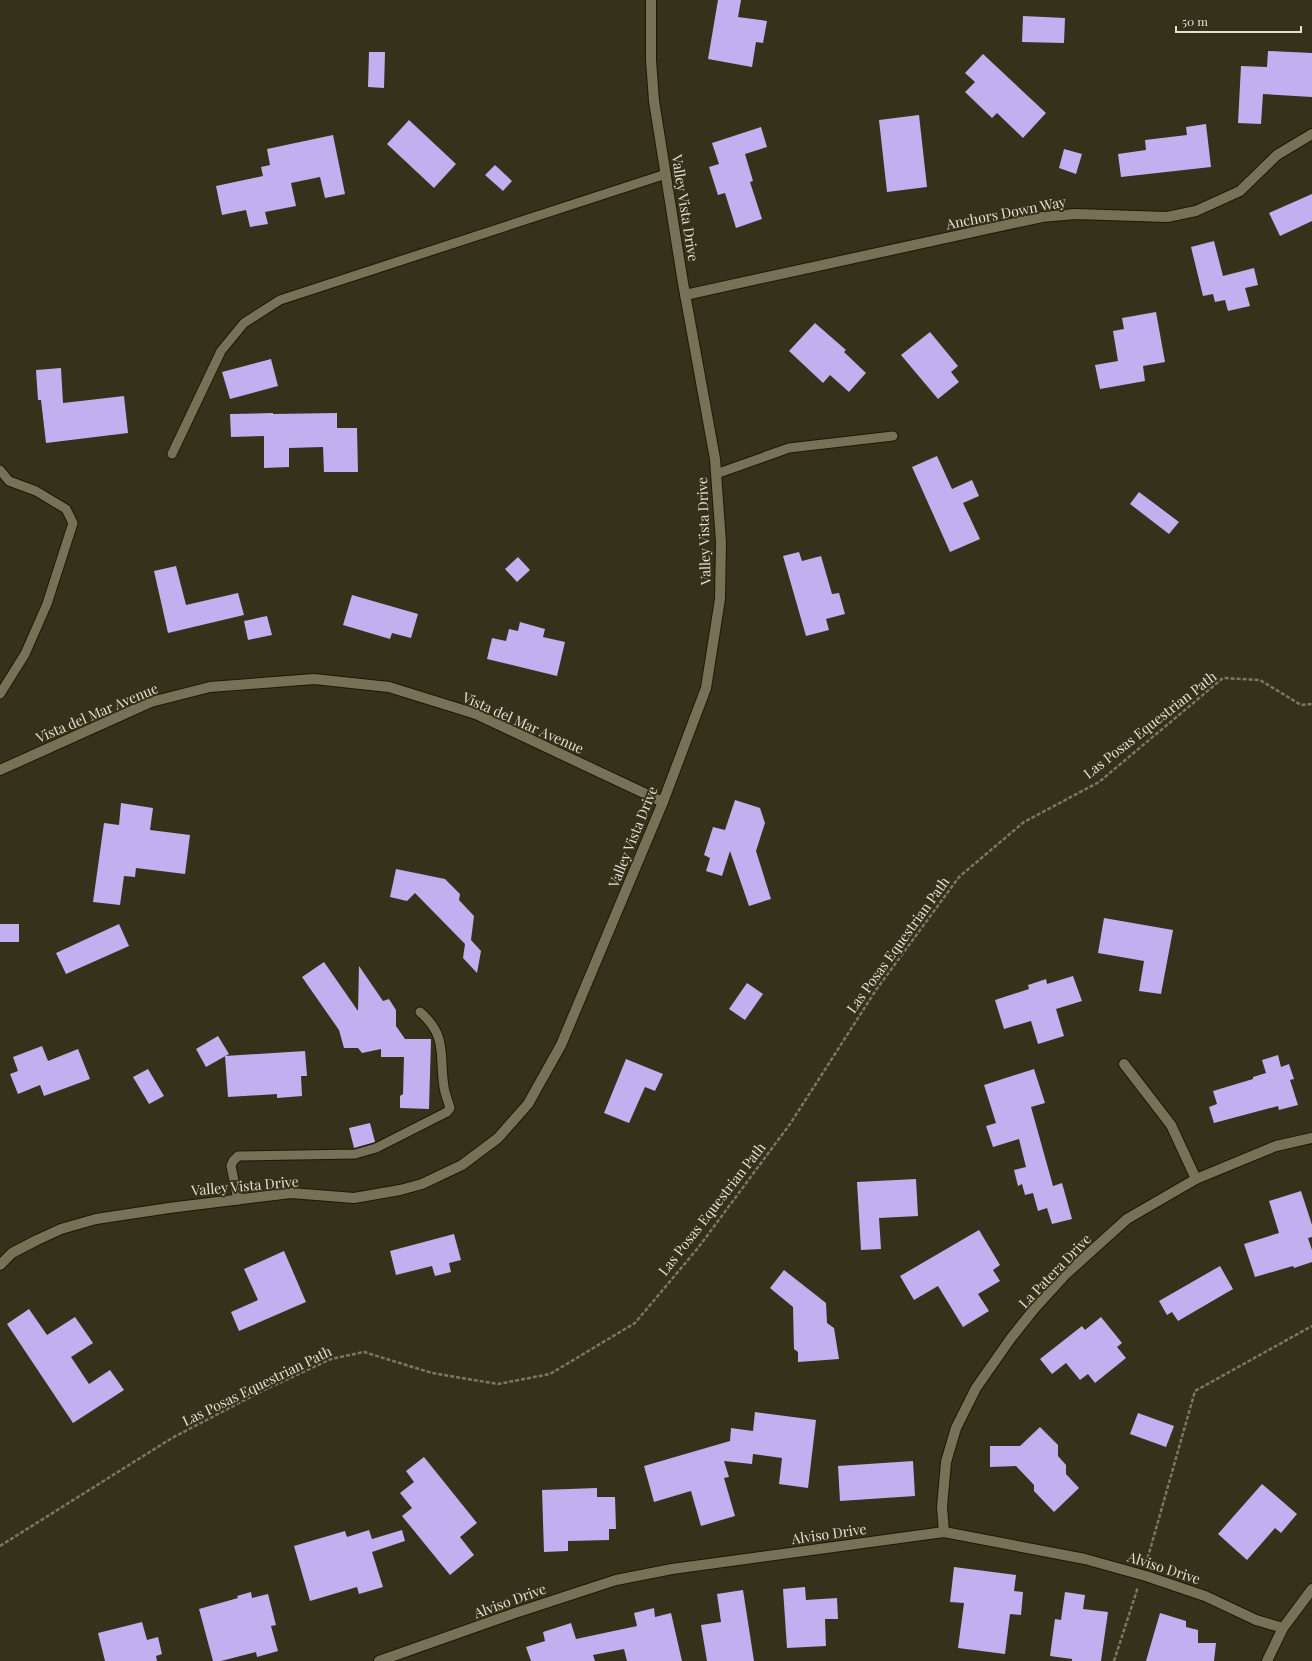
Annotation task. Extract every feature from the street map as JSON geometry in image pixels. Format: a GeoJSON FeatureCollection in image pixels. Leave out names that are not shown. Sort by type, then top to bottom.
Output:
{"type":"FeatureCollection","features":[{"type":"Feature","properties":{"kind":"street","name":"Valley Vista Drive"},"geometry":{"type":"LineString","coordinates":[[0,1266],[12,1253],[37,1240],[61,1230],[96,1219],[169,1208],[291,1193],[354,1198],[400,1190],[422,1184],[456,1168],[481,1152],[498,1138],[528,1104],[561,1045],[663,802],[706,688],[708,668],[713,647],[722,572],[722,542],[715,459],[685,295],[654,100],[651,60],[651,0]]}},
{"type":"Feature","properties":{"kind":"street","name":"Anchors Down Way"},"geometry":{"type":"LineString","coordinates":[[685,295],[1042,217],[1075,214],[1167,217],[1196,211],[1240,191],[1277,155],[1312,134]]}},
{"type":"Feature","properties":{"kind":"street","name":"Vista del Mar Avenue"},"geometry":{"type":"LineString","coordinates":[[0,770],[151,702],[210,687],[314,679],[389,687],[476,714],[663,802]]}},
{"type":"Feature","properties":{"kind":"street"},"geometry":{"type":"LineString","coordinates":[[1124,1064],[1171,1126],[1196,1179]]}},
{"type":"Feature","properties":{"kind":"street","name":"La Patera Drive"},"geometry":{"type":"LineString","coordinates":[[944,1532],[942,1507],[946,1462],[956,1428],[976,1388],[1011,1338],[1066,1274],[1127,1219],[1196,1179],[1276,1146],[1312,1138]]}},
{"type":"Feature","properties":{"kind":"street","name":"Alviso Drive"},"geometry":{"type":"LineString","coordinates":[[379,1661],[515,1613],[616,1580],[672,1569],[944,1532],[1085,1559],[1143,1574],[1205,1596],[1256,1620],[1283,1628]]}},
{"type":"Feature","properties":{"kind":"street"},"geometry":{"type":"LineString","coordinates":[[1267,1661],[1283,1628],[1312,1589]]}},
{"type":"Feature","properties":{"kind":"lane"},"geometry":{"type":"LineString","coordinates":[[172,454],[221,351],[244,323],[280,300],[666,174]]}},
{"type":"Feature","properties":{"kind":"lane"},"geometry":{"type":"LineString","coordinates":[[716,474],[789,448],[893,436]]}},
{"type":"Feature","properties":{"kind":"lane"},"geometry":{"type":"LineString","coordinates":[[0,470],[9,481],[36,491],[66,509],[74,523],[47,604],[25,654],[0,694]]}},
{"type":"Feature","properties":{"kind":"lane"},"geometry":{"type":"LineString","coordinates":[[238,1200],[231,1166],[232,1161],[238,1156],[355,1154],[376,1148],[447,1112],[450,1108],[444,1088],[442,1057],[437,1032],[420,1012]]}},
{"type":"Feature","properties":{"kind":"path","name":"Las Posas Equestrian Path"},"geometry":{"type":"LineString","coordinates":[[0,1546],[172,1438],[262,1391],[331,1359],[364,1352],[432,1373],[498,1384],[550,1374],[635,1323],[698,1248],[790,1124],[876,990],[959,877],[1024,822],[1099,782],[1223,678],[1260,680],[1301,704],[1312,704]]}},
{"type":"Feature","properties":{"kind":"path"},"geometry":{"type":"LineString","coordinates":[[1114,1661],[1143,1574],[1195,1391],[1312,1326]]}},
{"type":"Feature","properties":{"kind":"building"},"geometry":{"type":"Polygon","coordinates":[[[718,0],[741,0],[738,17],[767,21],[763,43],[756,42],[752,67],[708,59],[718,0]]]}},
{"type":"Feature","properties":{"kind":"building"},"geometry":{"type":"Polygon","coordinates":[[[1023,16],[1065,18],[1064,43],[1022,42],[1023,16]]]}},
{"type":"Feature","properties":{"kind":"building"},"geometry":{"type":"Polygon","coordinates":[[[1268,51],[1312,53],[1312,97],[1263,94],[1261,124],[1238,123],[1241,66],[1267,67],[1268,51]]]}},
{"type":"Feature","properties":{"kind":"building"},"geometry":{"type":"Polygon","coordinates":[[[369,52],[385,52],[384,88],[368,87],[369,52]]]}},
{"type":"Feature","properties":{"kind":"building"},"geometry":{"type":"Polygon","coordinates":[[[983,54],[1046,113],[1023,138],[997,113],[992,118],[965,92],[975,82],[965,73],[983,54]]]}},
{"type":"Feature","properties":{"kind":"building"},"geometry":{"type":"Polygon","coordinates":[[[919,115],[927,187],[887,192],[879,120],[919,115]]]}},
{"type":"Feature","properties":{"kind":"building"},"geometry":{"type":"Polygon","coordinates":[[[409,120],[456,164],[434,188],[387,144],[409,120]]]}},
{"type":"Feature","properties":{"kind":"building"},"geometry":{"type":"Polygon","coordinates":[[[1206,124],[1211,167],[1121,177],[1118,154],[1146,150],[1145,140],[1187,135],[1186,127],[1206,124]]]}},
{"type":"Feature","properties":{"kind":"building"},"geometry":{"type":"Polygon","coordinates":[[[761,127],[767,147],[745,154],[753,181],[750,182],[762,219],[736,228],[725,193],[718,195],[709,167],[719,164],[712,143],[761,127]]]}},
{"type":"Feature","properties":{"kind":"building"},"geometry":{"type":"Polygon","coordinates":[[[333,135],[345,194],[325,198],[320,177],[291,183],[296,206],[265,212],[268,224],[250,227],[246,210],[222,215],[216,186],[263,176],[261,167],[270,165],[267,149],[333,135]]]}},
{"type":"Feature","properties":{"kind":"building"},"geometry":{"type":"Polygon","coordinates":[[[1064,149],[1082,154],[1076,174],[1059,168],[1064,149]]]}},
{"type":"Feature","properties":{"kind":"building"},"geometry":{"type":"Polygon","coordinates":[[[495,165],[512,181],[503,191],[485,175],[495,165]]]}},
{"type":"Feature","properties":{"kind":"building"},"geometry":{"type":"Polygon","coordinates":[[[1312,194],[1312,221],[1280,236],[1269,213],[1312,194]]]}},
{"type":"Feature","properties":{"kind":"building"},"geometry":{"type":"Polygon","coordinates":[[[1214,241],[1223,276],[1254,268],[1258,285],[1245,288],[1250,306],[1228,311],[1225,300],[1215,302],[1213,294],[1203,296],[1191,247],[1214,241]]]}},
{"type":"Feature","properties":{"kind":"building"},"geometry":{"type":"Polygon","coordinates":[[[1156,312],[1165,362],[1143,366],[1145,381],[1100,389],[1095,365],[1118,361],[1113,331],[1124,329],[1122,318],[1156,312]]]}},
{"type":"Feature","properties":{"kind":"building"},"geometry":{"type":"Polygon","coordinates":[[[815,323],[846,350],[844,352],[866,373],[849,392],[830,375],[823,383],[789,351],[815,323]]]}},
{"type":"Feature","properties":{"kind":"building"},"geometry":{"type":"Polygon","coordinates":[[[930,332],[958,366],[951,372],[959,382],[938,399],[901,355],[930,332]]]}},
{"type":"Feature","properties":{"kind":"building"},"geometry":{"type":"Polygon","coordinates":[[[271,359],[278,386],[230,399],[222,372],[271,359]]]}},
{"type":"Feature","properties":{"kind":"building"},"geometry":{"type":"Polygon","coordinates":[[[61,368],[63,403],[124,396],[128,433],[46,443],[41,400],[38,400],[36,370],[61,368]]]}},
{"type":"Feature","properties":{"kind":"building"},"geometry":{"type":"Polygon","coordinates":[[[337,413],[337,428],[357,428],[358,472],[324,472],[323,447],[289,448],[289,467],[264,468],[264,436],[231,437],[230,414],[337,413]]]}},
{"type":"Feature","properties":{"kind":"building"},"geometry":{"type":"Polygon","coordinates":[[[937,456],[952,489],[972,480],[979,496],[963,503],[980,539],[950,552],[912,467],[937,456]]]}},
{"type":"Feature","properties":{"kind":"building"},"geometry":{"type":"Polygon","coordinates":[[[1139,492],[1179,522],[1169,534],[1130,504],[1139,492]]]}},
{"type":"Feature","properties":{"kind":"building"},"geometry":{"type":"Polygon","coordinates":[[[799,552],[802,561],[821,556],[832,594],[839,593],[845,614],[826,619],[829,630],[806,636],[783,556],[799,552]]]}},
{"type":"Feature","properties":{"kind":"building"},"geometry":{"type":"Polygon","coordinates":[[[518,557],[530,570],[517,582],[505,569],[518,557]]]}},
{"type":"Feature","properties":{"kind":"building"},"geometry":{"type":"Polygon","coordinates":[[[176,566],[186,605],[238,593],[244,615],[168,633],[154,571],[176,566]]]}},
{"type":"Feature","properties":{"kind":"building"},"geometry":{"type":"Polygon","coordinates":[[[352,595],[418,614],[411,638],[392,633],[390,639],[343,625],[352,595]]]}},
{"type":"Feature","properties":{"kind":"building"},"geometry":{"type":"Polygon","coordinates":[[[267,616],[272,635],[248,640],[244,621],[267,616]]]}},
{"type":"Feature","properties":{"kind":"building"},"geometry":{"type":"Polygon","coordinates":[[[520,622],[545,629],[543,637],[565,642],[557,676],[487,659],[492,638],[506,641],[509,629],[518,631],[520,622]]]}},
{"type":"Feature","properties":{"kind":"building"},"geometry":{"type":"Polygon","coordinates":[[[735,800],[760,808],[765,823],[756,851],[771,899],[749,906],[730,851],[722,876],[706,871],[710,858],[704,855],[713,827],[725,830],[735,800]]]}},
{"type":"Feature","properties":{"kind":"building"},"geometry":{"type":"Polygon","coordinates":[[[121,803],[153,808],[150,830],[190,835],[185,874],[136,868],[135,877],[124,876],[120,905],[93,902],[104,823],[119,825],[121,803]]]}},
{"type":"Feature","properties":{"kind":"building"},"geometry":{"type":"Polygon","coordinates":[[[396,869],[445,879],[460,894],[459,900],[474,916],[471,940],[481,951],[477,973],[463,958],[465,944],[415,893],[407,901],[390,897],[396,869]]]}},
{"type":"Feature","properties":{"kind":"building"},"geometry":{"type":"Polygon","coordinates":[[[1104,918],[1173,930],[1161,994],[1139,991],[1144,961],[1098,953],[1104,918]]]}},
{"type":"Feature","properties":{"kind":"building"},"geometry":{"type":"Polygon","coordinates":[[[0,924],[19,924],[19,942],[0,942],[0,924]]]}},
{"type":"Feature","properties":{"kind":"building"},"geometry":{"type":"Polygon","coordinates":[[[119,924],[129,946],[66,974],[56,953],[119,924]]]}},
{"type":"Feature","properties":{"kind":"building"},"geometry":{"type":"Polygon","coordinates":[[[324,962],[358,1011],[359,966],[383,1001],[389,999],[396,1010],[396,1026],[405,1039],[431,1039],[429,1109],[400,1108],[400,1096],[403,1094],[404,1057],[381,1057],[381,1049],[362,1053],[358,1048],[344,1048],[339,1030],[302,977],[324,962]]]}},
{"type":"Feature","properties":{"kind":"building"},"geometry":{"type":"Polygon","coordinates":[[[1073,976],[1082,1001],[1056,1009],[1064,1036],[1038,1044],[1031,1021],[1004,1029],[995,1000],[1029,989],[1028,985],[1046,979],[1047,984],[1073,976]]]}},
{"type":"Feature","properties":{"kind":"building"},"geometry":{"type":"Polygon","coordinates":[[[747,983],[763,994],[745,1020],[729,1009],[747,983]]]}},
{"type":"Feature","properties":{"kind":"building"},"geometry":{"type":"Polygon","coordinates":[[[218,1036],[229,1054],[206,1067],[196,1049],[218,1036]]]}},
{"type":"Feature","properties":{"kind":"building"},"geometry":{"type":"Polygon","coordinates":[[[42,1046],[48,1061],[78,1049],[90,1079],[44,1096],[40,1085],[18,1094],[10,1074],[18,1071],[13,1057],[42,1046]]]}},
{"type":"Feature","properties":{"kind":"building"},"geometry":{"type":"Polygon","coordinates":[[[305,1051],[307,1076],[301,1076],[302,1096],[277,1098],[277,1094],[228,1097],[225,1056],[305,1051]]]}},
{"type":"Feature","properties":{"kind":"building"},"geometry":{"type":"Polygon","coordinates":[[[1278,1055],[1281,1067],[1289,1064],[1294,1079],[1290,1080],[1298,1105],[1279,1110],[1278,1106],[1214,1123],[1209,1107],[1217,1104],[1213,1091],[1253,1079],[1253,1077],[1266,1073],[1262,1060],[1278,1055]]]}},
{"type":"Feature","properties":{"kind":"building"},"geometry":{"type":"Polygon","coordinates":[[[626,1059],[663,1074],[655,1091],[645,1087],[629,1123],[604,1113],[626,1059]]]}},
{"type":"Feature","properties":{"kind":"building"},"geometry":{"type":"Polygon","coordinates":[[[148,1069],[164,1096],[149,1104],[133,1077],[148,1069]]]}},
{"type":"Feature","properties":{"kind":"building"},"geometry":{"type":"Polygon","coordinates":[[[1034,1069],[1045,1103],[1031,1107],[1053,1186],[1062,1183],[1072,1219],[1052,1224],[1047,1208],[1038,1211],[1033,1193],[1025,1195],[1022,1184],[1018,1186],[1014,1170],[1026,1167],[1019,1139],[993,1147],[986,1126],[996,1123],[984,1085],[1034,1069]]]}},
{"type":"Feature","properties":{"kind":"building"},"geometry":{"type":"Polygon","coordinates":[[[370,1123],[375,1142],[354,1148],[349,1128],[370,1123]]]}},
{"type":"Feature","properties":{"kind":"building"},"geometry":{"type":"Polygon","coordinates":[[[916,1179],[918,1216],[879,1218],[881,1249],[861,1250],[857,1182],[916,1179]]]}},
{"type":"Feature","properties":{"kind":"building"},"geometry":{"type":"Polygon","coordinates":[[[1301,1191],[1312,1225],[1312,1237],[1308,1238],[1312,1250],[1312,1262],[1294,1268],[1293,1266],[1255,1277],[1244,1244],[1279,1233],[1269,1201],[1301,1191]]]}},
{"type":"Feature","properties":{"kind":"building"},"geometry":{"type":"Polygon","coordinates":[[[979,1230],[1000,1265],[993,1270],[1000,1281],[978,1294],[989,1311],[963,1327],[938,1286],[914,1300],[900,1276],[979,1230]]]}},
{"type":"Feature","properties":{"kind":"building"},"geometry":{"type":"Polygon","coordinates":[[[454,1234],[461,1260],[449,1263],[451,1272],[435,1276],[432,1266],[396,1275],[390,1251],[454,1234]]]}},
{"type":"Feature","properties":{"kind":"building"},"geometry":{"type":"Polygon","coordinates":[[[284,1251],[306,1302],[239,1331],[231,1312],[258,1300],[244,1269],[284,1251]]]}},
{"type":"Feature","properties":{"kind":"building"},"geometry":{"type":"Polygon","coordinates":[[[1220,1266],[1233,1289],[1178,1321],[1172,1312],[1167,1315],[1159,1301],[1220,1266]]]}},
{"type":"Feature","properties":{"kind":"building"},"geometry":{"type":"Polygon","coordinates":[[[784,1270],[826,1303],[827,1323],[834,1328],[839,1359],[798,1362],[798,1352],[794,1349],[793,1307],[770,1288],[784,1270]]]}},
{"type":"Feature","properties":{"kind":"building"},"geometry":{"type":"Polygon","coordinates":[[[29,1309],[47,1335],[75,1317],[93,1343],[71,1357],[89,1384],[110,1370],[124,1390],[73,1423],[7,1324],[29,1309]]]}},
{"type":"Feature","properties":{"kind":"building"},"geometry":{"type":"Polygon","coordinates":[[[1101,1317],[1122,1343],[1117,1347],[1126,1358],[1095,1383],[1088,1374],[1080,1380],[1066,1363],[1052,1374],[1040,1359],[1082,1326],[1085,1330],[1101,1317]]]}},
{"type":"Feature","properties":{"kind":"building"},"geometry":{"type":"Polygon","coordinates":[[[755,1412],[816,1420],[808,1488],[779,1484],[782,1458],[753,1454],[752,1464],[724,1461],[729,1477],[724,1478],[735,1516],[701,1526],[691,1491],[654,1502],[644,1466],[730,1441],[731,1428],[753,1431],[755,1412]]]}},
{"type":"Feature","properties":{"kind":"building"},"geometry":{"type":"Polygon","coordinates":[[[1138,1413],[1174,1426],[1166,1447],[1130,1434],[1138,1413]]]}},
{"type":"Feature","properties":{"kind":"building"},"geometry":{"type":"Polygon","coordinates":[[[1040,1427],[1058,1445],[1058,1456],[1066,1465],[1066,1474],[1079,1488],[1054,1512],[1034,1491],[1034,1485],[1016,1466],[990,1467],[990,1446],[1020,1446],[1040,1427]]]}},
{"type":"Feature","properties":{"kind":"building"},"geometry":{"type":"Polygon","coordinates":[[[424,1457],[477,1523],[460,1537],[474,1555],[450,1575],[402,1516],[412,1508],[400,1493],[414,1482],[406,1471],[424,1457]]]}},
{"type":"Feature","properties":{"kind":"building"},"geometry":{"type":"Polygon","coordinates":[[[913,1461],[915,1496],[840,1501],[838,1466],[913,1461]]]}},
{"type":"Feature","properties":{"kind":"building"},"geometry":{"type":"Polygon","coordinates":[[[1262,1484],[1297,1514],[1281,1533],[1275,1528],[1247,1560],[1218,1534],[1262,1484]]]}},
{"type":"Feature","properties":{"kind":"building"},"geometry":{"type":"Polygon","coordinates":[[[597,1488],[597,1497],[615,1497],[616,1529],[609,1529],[609,1540],[568,1541],[568,1551],[544,1552],[542,1490],[597,1488]]]}},
{"type":"Feature","properties":{"kind":"building"},"geometry":{"type":"Polygon","coordinates":[[[369,1530],[372,1539],[402,1530],[405,1541],[372,1552],[383,1587],[359,1594],[357,1587],[310,1601],[294,1546],[345,1531],[347,1537],[369,1530]]]}},
{"type":"Feature","properties":{"kind":"building"},"geometry":{"type":"Polygon","coordinates":[[[954,1567],[1016,1575],[1014,1591],[1023,1592],[1021,1615],[1010,1614],[1005,1654],[958,1648],[964,1603],[950,1602],[954,1567]]]}},
{"type":"Feature","properties":{"kind":"building"},"geometry":{"type":"Polygon","coordinates":[[[805,1587],[806,1600],[837,1598],[838,1619],[825,1619],[826,1646],[787,1648],[783,1589],[805,1587]]]}},
{"type":"Feature","properties":{"kind":"building"},"geometry":{"type":"Polygon","coordinates":[[[743,1590],[754,1661],[707,1661],[701,1625],[721,1622],[717,1594],[743,1590]]]}},
{"type":"Feature","properties":{"kind":"building"},"geometry":{"type":"Polygon","coordinates":[[[251,1592],[252,1598],[268,1594],[276,1625],[271,1626],[278,1651],[257,1657],[256,1652],[221,1661],[213,1661],[199,1609],[238,1598],[237,1596],[251,1592]]]}},
{"type":"Feature","properties":{"kind":"building"},"geometry":{"type":"Polygon","coordinates":[[[1065,1592],[1085,1595],[1083,1609],[1108,1612],[1101,1661],[1072,1661],[1072,1659],[1050,1656],[1055,1619],[1061,1620],[1065,1592]]]}},
{"type":"Feature","properties":{"kind":"building"},"geometry":{"type":"Polygon","coordinates":[[[654,1608],[655,1617],[671,1613],[682,1661],[627,1661],[624,1649],[593,1655],[595,1661],[531,1661],[526,1647],[545,1641],[543,1632],[571,1623],[576,1639],[637,1626],[634,1613],[654,1608]]]}},
{"type":"Feature","properties":{"kind":"building"},"geometry":{"type":"Polygon","coordinates":[[[1160,1613],[1186,1621],[1186,1627],[1198,1630],[1198,1643],[1216,1643],[1214,1661],[1146,1661],[1160,1613]]]}},
{"type":"Feature","properties":{"kind":"building"},"geometry":{"type":"Polygon","coordinates":[[[142,1622],[147,1640],[158,1637],[162,1654],[156,1656],[157,1661],[105,1661],[98,1633],[142,1622]]]}}]}
